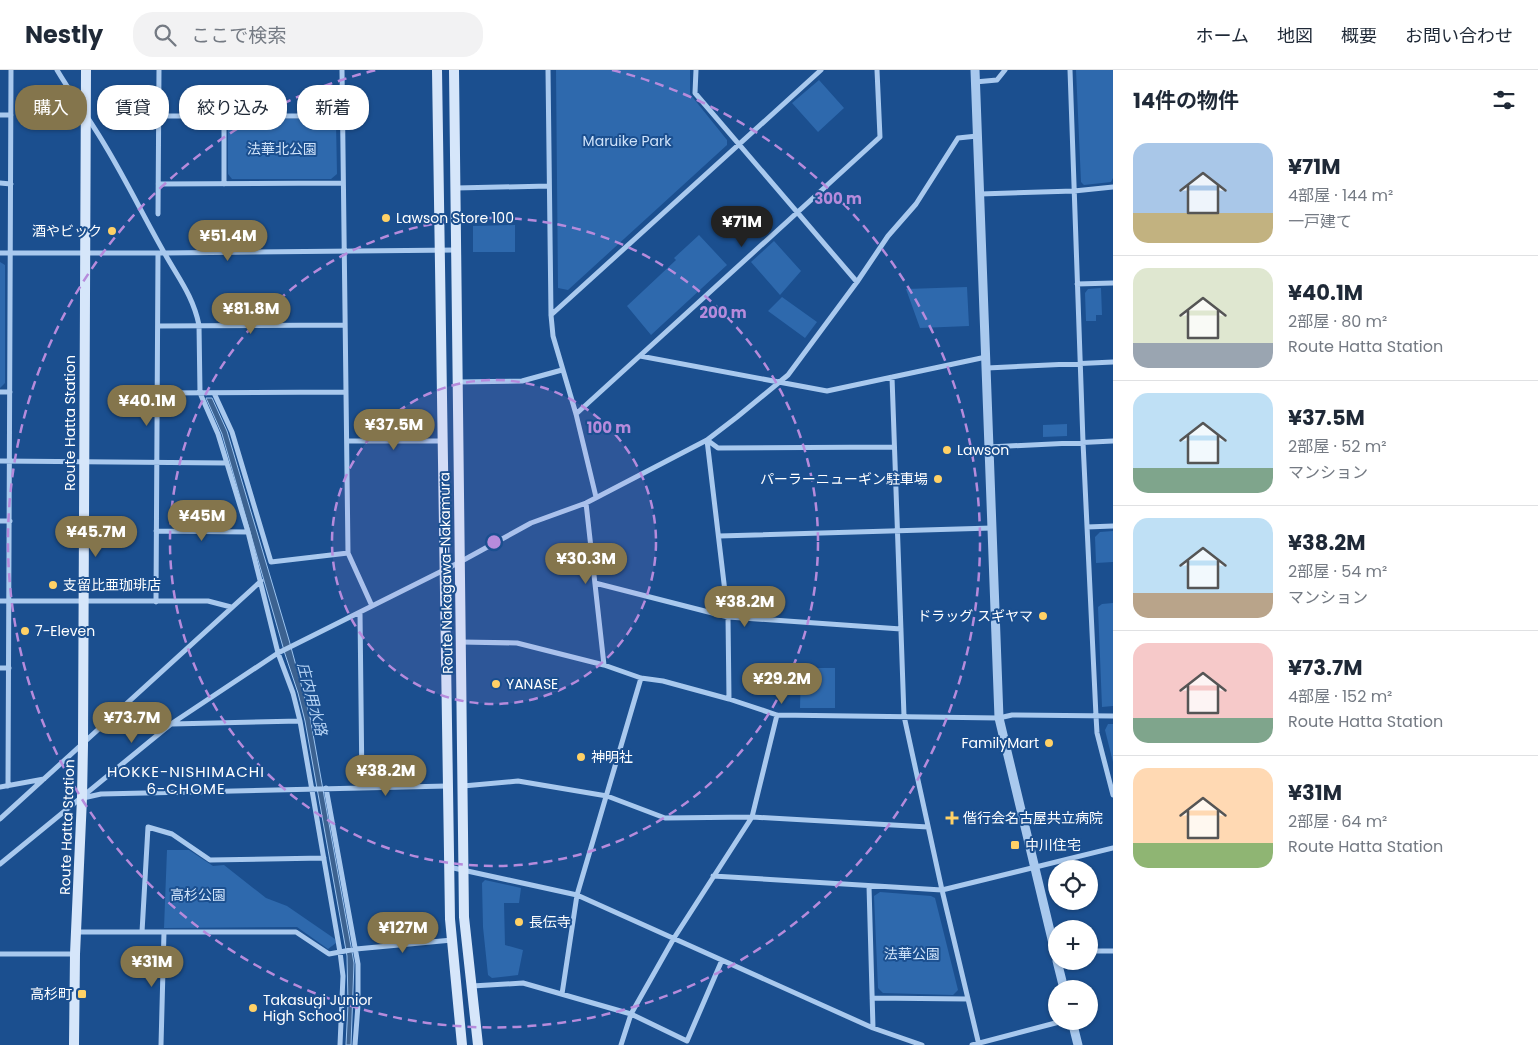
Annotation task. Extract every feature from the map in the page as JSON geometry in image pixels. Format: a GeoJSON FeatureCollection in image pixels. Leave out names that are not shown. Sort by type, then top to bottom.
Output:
{"type":"FeatureCollection","features":[{"type":"Feature","properties":{"kind":"main road","name":"Route Hatta Station"},"geometry":{"type":"LineString","coordinates":[[86,70],[86,85]]}},
{"type":"Feature","properties":{"kind":"main road","name":"Route Nakagawa-Nakamura"},"geometry":{"type":"LineString","coordinates":[[437,70],[449,866],[452,940],[462,1045]]}},
{"type":"Feature","properties":{"kind":"main road","name":"Route Nakagawa-Nakamura"},"geometry":{"type":"LineString","coordinates":[[454,70],[464,917],[478,1045]]}},
{"type":"Feature","properties":{"kind":"main road","name":"Route Hatta Station"},"geometry":{"type":"LineString","coordinates":[[74,1045],[75,954],[83,745],[85,130]]}},
{"type":"Feature","properties":{"kind":"street"},"geometry":{"type":"LineString","coordinates":[[8,786],[11,70]]}},
{"type":"Feature","properties":{"kind":"street"},"geometry":{"type":"LineString","coordinates":[[58,70],[67,85]]}},
{"type":"Feature","properties":{"kind":"street"},"geometry":{"type":"LineString","coordinates":[[159,70],[159,85]]}},
{"type":"Feature","properties":{"kind":"street"},"geometry":{"type":"LineString","coordinates":[[342,70],[342,85]]}},
{"type":"Feature","properties":{"kind":"street"},"geometry":{"type":"LineString","coordinates":[[548,70],[551,315],[553,336],[576,414],[596,497]]}},
{"type":"Feature","properties":{"kind":"street"},"geometry":{"type":"LineString","coordinates":[[696,70],[695,93],[856,282]]}},
{"type":"Feature","properties":{"kind":"street"},"geometry":{"type":"LineString","coordinates":[[551,315],[821,70]]}},
{"type":"Feature","properties":{"kind":"street"},"geometry":{"type":"LineString","coordinates":[[576,414],[796,212],[880,138],[877,70]]}},
{"type":"Feature","properties":{"kind":"street"},"geometry":{"type":"LineString","coordinates":[[975,70],[999,718],[1048,920]]}},
{"type":"Feature","properties":{"kind":"street"},"geometry":{"type":"LineString","coordinates":[[975,82],[997,80],[1005,70]]}},
{"type":"Feature","properties":{"kind":"street"},"geometry":{"type":"LineString","coordinates":[[1070,70],[1082,442],[1097,733],[1113,795]]}},
{"type":"Feature","properties":{"kind":"street"},"geometry":{"type":"LineString","coordinates":[[0,115],[11,115]]}},
{"type":"Feature","properties":{"kind":"street"},"geometry":{"type":"LineString","coordinates":[[87,119],[107,148],[161,253],[188,291],[199,325],[200,393],[218,434],[248,532],[260,581],[293,693],[314,789],[324,858],[343,951],[340,1045]]}},
{"type":"Feature","properties":{"kind":"street"},"geometry":{"type":"LineString","coordinates":[[158,214],[159,130]]}},
{"type":"Feature","properties":{"kind":"street"},"geometry":{"type":"LineString","coordinates":[[224,130],[224,184]]}},
{"type":"Feature","properties":{"kind":"street"},"geometry":{"type":"LineString","coordinates":[[342,130],[348,553],[372,606]]}},
{"type":"Feature","properties":{"kind":"street"},"geometry":{"type":"LineString","coordinates":[[0,864],[171,724],[280,652],[532,524],[586,503],[707,440],[788,375],[888,236],[916,204],[958,138],[977,136]]}},
{"type":"Feature","properties":{"kind":"street"},"geometry":{"type":"LineString","coordinates":[[158,184],[342,183]]}},
{"type":"Feature","properties":{"kind":"street"},"geometry":{"type":"LineString","coordinates":[[0,184],[11,184]]}},
{"type":"Feature","properties":{"kind":"street"},"geometry":{"type":"LineString","coordinates":[[456,188],[549,186]]}},
{"type":"Feature","properties":{"kind":"street"},"geometry":{"type":"LineString","coordinates":[[980,194],[1074,191],[1113,187]]}},
{"type":"Feature","properties":{"kind":"street"},"geometry":{"type":"LineString","coordinates":[[0,253],[456,250]]}},
{"type":"Feature","properties":{"kind":"street"},"geometry":{"type":"LineString","coordinates":[[156,602],[156,462],[161,253]]}},
{"type":"Feature","properties":{"kind":"street"},"geometry":{"type":"LineString","coordinates":[[1077,284],[1113,282]]}},
{"type":"Feature","properties":{"kind":"street"},"geometry":{"type":"LineString","coordinates":[[158,326],[345,325]]}},
{"type":"Feature","properties":{"kind":"street"},"geometry":{"type":"LineString","coordinates":[[640,356],[827,391],[986,357]]}},
{"type":"Feature","properties":{"kind":"street"},"geometry":{"type":"LineString","coordinates":[[987,368],[1113,362]]}},
{"type":"Feature","properties":{"kind":"street"},"geometry":{"type":"LineString","coordinates":[[458,382],[522,381],[562,370]]}},
{"type":"Feature","properties":{"kind":"street"},"geometry":{"type":"LineString","coordinates":[[892,377],[904,716],[942,890],[979,1044]]}},
{"type":"Feature","properties":{"kind":"street"},"geometry":{"type":"LineString","coordinates":[[0,392],[10,392]]}},
{"type":"Feature","properties":{"kind":"street"},"geometry":{"type":"LineString","coordinates":[[157,393],[346,392]]}},
{"type":"Feature","properties":{"kind":"street"},"geometry":{"type":"LineString","coordinates":[[214,393],[232,432],[271,562],[348,553]]}},
{"type":"Feature","properties":{"kind":"street"},"geometry":{"type":"LineString","coordinates":[[707,440],[718,448],[894,447]]}},
{"type":"Feature","properties":{"kind":"street"},"geometry":{"type":"LineString","coordinates":[[707,440],[728,617],[729,699]]}},
{"type":"Feature","properties":{"kind":"street"},"geometry":{"type":"LineString","coordinates":[[347,441],[442,442]]}},
{"type":"Feature","properties":{"kind":"street"},"geometry":{"type":"LineString","coordinates":[[989,446],[1113,441]]}},
{"type":"Feature","properties":{"kind":"street"},"geometry":{"type":"LineString","coordinates":[[0,461],[227,463]]}},
{"type":"Feature","properties":{"kind":"street"},"geometry":{"type":"LineString","coordinates":[[586,503],[604,665]]}},
{"type":"Feature","properties":{"kind":"street"},"geometry":{"type":"LineString","coordinates":[[0,521],[10,521]]}},
{"type":"Feature","properties":{"kind":"street"},"geometry":{"type":"LineString","coordinates":[[1087,527],[1113,526]]}},
{"type":"Feature","properties":{"kind":"street"},"geometry":{"type":"LineString","coordinates":[[719,536],[992,528]]}},
{"type":"Feature","properties":{"kind":"street"},"geometry":{"type":"LineString","coordinates":[[156,531],[248,532]]}},
{"type":"Feature","properties":{"kind":"street"},"geometry":{"type":"LineString","coordinates":[[0,819],[260,581]]}},
{"type":"Feature","properties":{"kind":"street"},"geometry":{"type":"LineString","coordinates":[[595,583],[728,617],[901,629]]}},
{"type":"Feature","properties":{"kind":"street"},"geometry":{"type":"LineString","coordinates":[[0,601],[208,601],[231,607]]}},
{"type":"Feature","properties":{"kind":"street"},"geometry":{"type":"LineString","coordinates":[[360,612],[362,788]]}},
{"type":"Feature","properties":{"kind":"street"},"geometry":{"type":"LineString","coordinates":[[461,642],[517,643],[604,665],[642,678],[663,681],[729,699],[777,715],[999,718],[1012,716],[1113,716]]}},
{"type":"Feature","properties":{"kind":"street"},"geometry":{"type":"LineString","coordinates":[[0,668],[9,668]]}},
{"type":"Feature","properties":{"kind":"street"},"geometry":{"type":"LineString","coordinates":[[562,994],[577,895],[642,678]]}},
{"type":"Feature","properties":{"kind":"street"},"geometry":{"type":"LineString","coordinates":[[621,1045],[631,1014],[674,938],[752,816],[777,715]]}},
{"type":"Feature","properties":{"kind":"street"},"geometry":{"type":"LineString","coordinates":[[171,724],[300,721]]}},
{"type":"Feature","properties":{"kind":"street"},"geometry":{"type":"LineString","coordinates":[[0,737],[8,737]]}},
{"type":"Feature","properties":{"kind":"street"},"geometry":{"type":"LineString","coordinates":[[0,787],[44,779]]}},
{"type":"Feature","properties":{"kind":"street"},"geometry":{"type":"LineString","coordinates":[[463,786],[518,781],[607,796],[665,818],[752,816],[928,827]]}},
{"type":"Feature","properties":{"kind":"street"},"geometry":{"type":"LineString","coordinates":[[82,798],[101,794],[447,786]]}},
{"type":"Feature","properties":{"kind":"street"},"geometry":{"type":"LineString","coordinates":[[325,788],[358,964],[355,1045]]}},
{"type":"Feature","properties":{"kind":"street"},"geometry":{"type":"LineString","coordinates":[[142,932],[148,827],[172,834],[210,860],[324,858]]}},
{"type":"Feature","properties":{"kind":"street"},"geometry":{"type":"LineString","coordinates":[[713,876],[942,890],[1113,848]]}},
{"type":"Feature","properties":{"kind":"street"},"geometry":{"type":"LineString","coordinates":[[449,866],[577,895],[873,1028],[922,1045]]}},
{"type":"Feature","properties":{"kind":"street"},"geometry":{"type":"LineString","coordinates":[[869,886],[873,1028]]}},
{"type":"Feature","properties":{"kind":"street"},"geometry":{"type":"LineString","coordinates":[[76,932],[296,932],[329,954],[354,949],[452,940]]}},
{"type":"Feature","properties":{"kind":"street"},"geometry":{"type":"LineString","coordinates":[[161,1045],[164,932]]}},
{"type":"Feature","properties":{"kind":"street"},"geometry":{"type":"LineString","coordinates":[[1098,951],[1113,951]]}},
{"type":"Feature","properties":{"kind":"street"},"geometry":{"type":"LineString","coordinates":[[0,954],[75,954]]}},
{"type":"Feature","properties":{"kind":"street"},"geometry":{"type":"LineString","coordinates":[[687,1041],[722,960]]}},
{"type":"Feature","properties":{"kind":"street"},"geometry":{"type":"LineString","coordinates":[[472,986],[523,983],[631,1014],[694,1045]]}},
{"type":"Feature","properties":{"kind":"street"},"geometry":{"type":"LineString","coordinates":[[872,998],[968,999]]}},
{"type":"Feature","properties":{"kind":"street"},"geometry":{"type":"LineString","coordinates":[[972,1045],[1048,1025]]}},
{"type":"Feature","properties":{"kind":"street"},"geometry":{"type":"LineString","coordinates":[[1074,1030],[1078,1045]]}},
{"type":"Feature","properties":{"kind":"green space","name":"Maruike Park"},"geometry":{"type":"Polygon","coordinates":[[[556,70],[690,70],[690,94],[727,140],[727,145],[568,290],[558,288],[556,70]]]}},
{"type":"Feature","properties":{"kind":"green space"},"geometry":{"type":"Polygon","coordinates":[[[1076,70],[1113,70],[1113,178],[1111,182],[1084,185],[1081,182],[1076,70]]]}},
{"type":"Feature","properties":{"kind":"green space"},"geometry":{"type":"Polygon","coordinates":[[[819,80],[844,108],[818,132],[792,103],[819,80]]]}},
{"type":"Feature","properties":{"kind":"green space","name":"法華北公園"},"geometry":{"type":"Polygon","coordinates":[[[287,119],[297,119],[297,130],[336,130],[337,174],[331,179],[232,179],[228,174],[228,130],[287,130],[287,119]]]}},
{"type":"Feature","properties":{"kind":"green space"},"geometry":{"type":"Polygon","coordinates":[[[515,225],[515,252],[473,252],[473,226],[515,225]]]}},
{"type":"Feature","properties":{"kind":"green space"},"geometry":{"type":"Polygon","coordinates":[[[699,235],[727,265],[651,335],[627,306],[676,260],[674,258],[699,235]]]}},
{"type":"Feature","properties":{"kind":"green space"},"geometry":{"type":"Polygon","coordinates":[[[774,241],[801,271],[780,295],[751,262],[774,241]]]}},
{"type":"Feature","properties":{"kind":"green space"},"geometry":{"type":"Polygon","coordinates":[[[0,262],[5,265],[5,383],[0,388],[0,262]]]}},
{"type":"Feature","properties":{"kind":"green space"},"geometry":{"type":"Polygon","coordinates":[[[967,287],[969,326],[920,328],[906,289],[967,287]]]}},
{"type":"Feature","properties":{"kind":"green space"},"geometry":{"type":"Polygon","coordinates":[[[1101,288],[1102,315],[1096,315],[1096,321],[1086,321],[1085,293],[1088,289],[1101,288]]]}},
{"type":"Feature","properties":{"kind":"green space"},"geometry":{"type":"Polygon","coordinates":[[[782,297],[817,322],[805,338],[768,311],[782,297]]]}},
{"type":"Feature","properties":{"kind":"green space"},"geometry":{"type":"Polygon","coordinates":[[[1067,424],[1067,436],[1043,437],[1043,425],[1067,424]]]}},
{"type":"Feature","properties":{"kind":"green space"},"geometry":{"type":"Polygon","coordinates":[[[1113,531],[1113,562],[1096,563],[1095,537],[1100,532],[1113,531]]]}},
{"type":"Feature","properties":{"kind":"green space"},"geometry":{"type":"Polygon","coordinates":[[[1113,603],[1113,706],[1102,707],[1098,607],[1102,604],[1113,603]]]}},
{"type":"Feature","properties":{"kind":"green space"},"geometry":{"type":"Polygon","coordinates":[[[801,668],[835,668],[835,708],[800,708],[801,668]]]}},
{"type":"Feature","properties":{"kind":"green space"},"geometry":{"type":"Polygon","coordinates":[[[1108,724],[1113,724],[1113,762],[1105,730],[1108,724]]]}},
{"type":"Feature","properties":{"kind":"green space","name":"高杉公園"},"geometry":{"type":"Polygon","coordinates":[[[167,850],[189,850],[213,866],[224,865],[266,898],[287,906],[335,939],[336,943],[328,949],[297,927],[164,928],[167,850]]]}},
{"type":"Feature","properties":{"kind":"green space"},"geometry":{"type":"Polygon","coordinates":[[[485,880],[521,888],[519,903],[504,903],[505,945],[523,950],[518,975],[492,978],[488,975],[483,927],[482,883],[485,880]]]}},
{"type":"Feature","properties":{"kind":"green space","name":"法華公園"},"geometry":{"type":"Polygon","coordinates":[[[880,892],[931,896],[935,898],[958,990],[953,995],[883,993],[878,988],[874,896],[880,892]]]}},
{"type":"Feature","properties":{"kind":"shaded area"},"geometry":{"type":"Polygon","coordinates":[[[206,398],[212,398],[227,431],[310,717],[354,963],[351,1045],[346,1045],[348,1004],[347,956],[305,721],[222,434],[206,398]]]}},
{"type":"Feature","properties":{"kind":"place","name":"Lawson Store 100"},"geometry":{"type":"Point","coordinates":[386,218]}},
{"type":"Feature","properties":{"kind":"place","name":"酒やビック"},"geometry":{"type":"Point","coordinates":[112,231]}},
{"type":"Feature","properties":{"kind":"place","name":"Lawson"},"geometry":{"type":"Point","coordinates":[947,450]}},
{"type":"Feature","properties":{"kind":"place","name":"パーラーニューギン駐車場"},"geometry":{"type":"Point","coordinates":[938,479]}},
{"type":"Feature","properties":{"kind":"place","name":"支留比亜珈琲店"},"geometry":{"type":"Point","coordinates":[53,585]}},
{"type":"Feature","properties":{"kind":"place","name":"ドラッグ スギヤマ"},"geometry":{"type":"Point","coordinates":[1043,616]}},
{"type":"Feature","properties":{"kind":"place","name":"7-Eleven"},"geometry":{"type":"Point","coordinates":[25,631]}},
{"type":"Feature","properties":{"kind":"place","name":"YANASE"},"geometry":{"type":"Point","coordinates":[496,684]}},
{"type":"Feature","properties":{"kind":"place","name":"FamilyMart"},"geometry":{"type":"Point","coordinates":[1049,743]}},
{"type":"Feature","properties":{"kind":"place","name":"神明社"},"geometry":{"type":"Point","coordinates":[581,757]}},
{"type":"Feature","properties":{"kind":"place","name":"偕行会名古屋共立病院"},"geometry":{"type":"Point","coordinates":[952,818]}},
{"type":"Feature","properties":{"kind":"place","name":"中川住宅"},"geometry":{"type":"Point","coordinates":[1015,845]}},
{"type":"Feature","properties":{"kind":"place","name":"長伝寺"},"geometry":{"type":"Point","coordinates":[519,922]}},
{"type":"Feature","properties":{"kind":"place","name":"高杉町"},"geometry":{"type":"Point","coordinates":[82,994]}},
{"type":"Feature","properties":{"kind":"place","name":"Takasugi Junior High School"},"geometry":{"type":"Point","coordinates":[253,1008]}},
{"type":"Feature","properties":{"kind":"district","name":"HOKKE-NISHIMACHI 6-CHOME"},"geometry":{"type":"Point","coordinates":[186,780]}},
{"type":"Feature","properties":{"kind":"water label","name":"庄内用水路"},"geometry":{"type":"Point","coordinates":[312,699]}}]}
